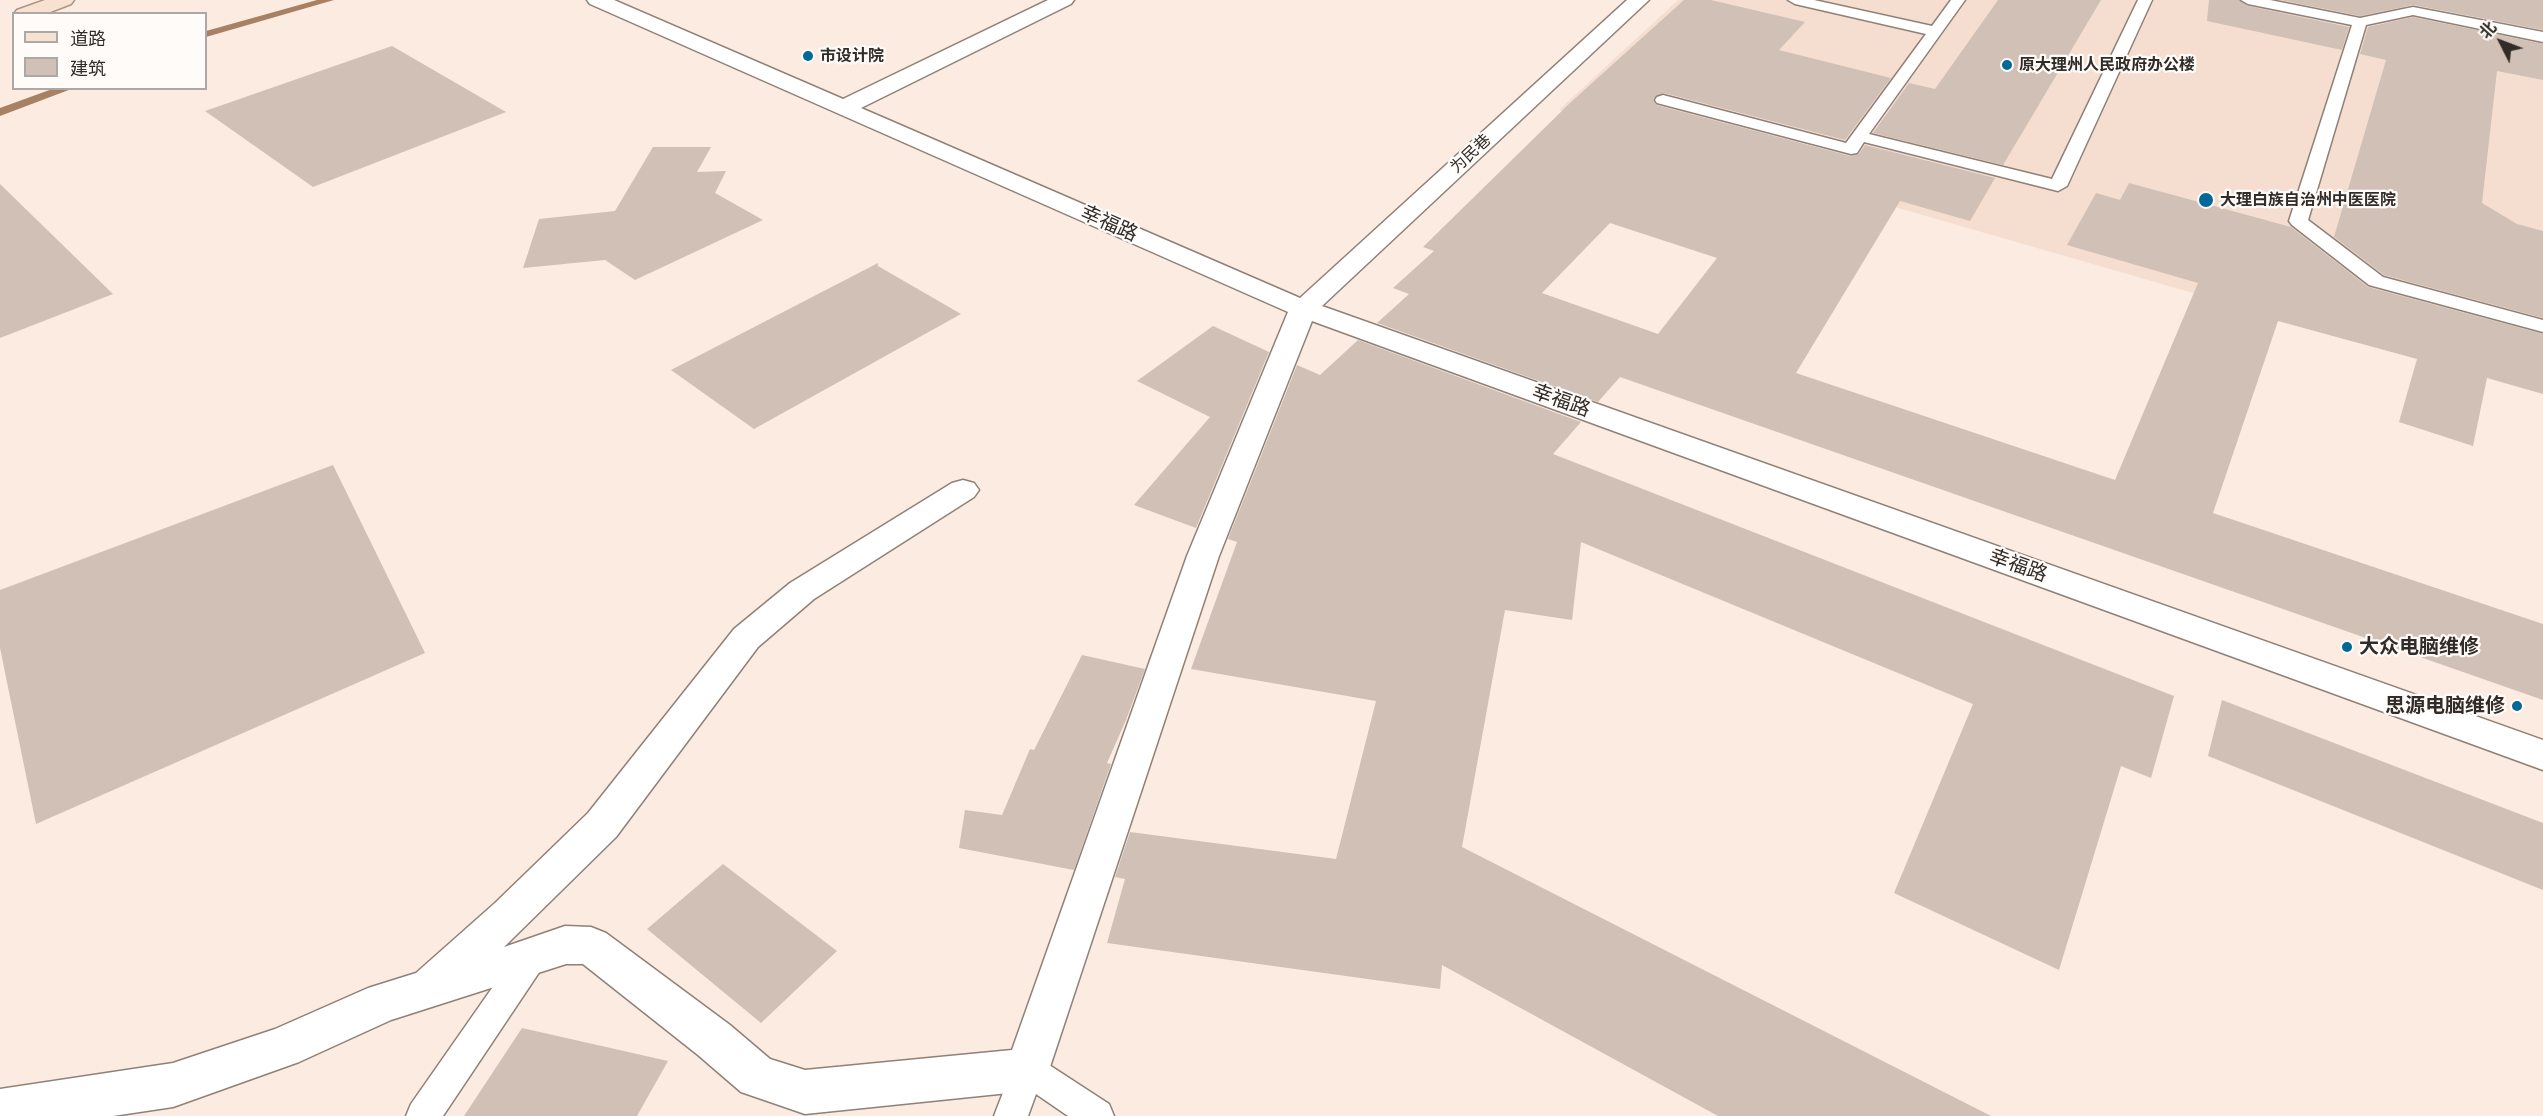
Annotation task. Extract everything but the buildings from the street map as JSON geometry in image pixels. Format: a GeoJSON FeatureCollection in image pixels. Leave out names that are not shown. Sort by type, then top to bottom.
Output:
{"type":"FeatureCollection","features":[{"type":"Feature","properties":{"kind":"main road"},"geometry":{"type":"LineString","coordinates":[[15,12],[30,0]]}},
{"type":"Feature","properties":{"kind":"main road"},"geometry":{"type":"LineString","coordinates":[[20,12],[64,0]]}},
{"type":"Feature","properties":{"kind":"street","name":"幸福路"},"geometry":{"type":"LineString","coordinates":[[597,0],[1303,309],[2543,755]]}},
{"type":"Feature","properties":{"kind":"street"},"geometry":{"type":"LineString","coordinates":[[843,108],[1064,0]]}},
{"type":"Feature","properties":{"kind":"street","name":"为民巷"},"geometry":{"type":"LineString","coordinates":[[1303,309],[1639,0]]}},
{"type":"Feature","properties":{"kind":"street"},"geometry":{"type":"LineString","coordinates":[[0,1111],[172,1085],[283,1047],[383,1002],[531,958],[565,945],[591,946],[714,1040],[757,1077],[805,1092],[1028,1070],[1203,556],[1303,309]]}},
{"type":"Feature","properties":{"kind":"street"},"geometry":{"type":"LineString","coordinates":[[425,990],[510,916],[602,825],[746,638],[802,591],[963,490]]}},
{"type":"Feature","properties":{"kind":"lane"},"geometry":{"type":"LineString","coordinates":[[1795,0],[1934,32]]}},
{"type":"Feature","properties":{"kind":"lane"},"geometry":{"type":"LineString","coordinates":[[1663,100],[1851,149],[1958,0]]}},
{"type":"Feature","properties":{"kind":"lane"},"geometry":{"type":"LineString","coordinates":[[1859,136],[2058,186],[2145,0]]}},
{"type":"Feature","properties":{"kind":"lane"},"geometry":{"type":"LineString","coordinates":[[2248,0],[2360,22],[2414,11],[2543,37]]}},
{"type":"Feature","properties":{"kind":"lane"},"geometry":{"type":"LineString","coordinates":[[2360,22],[2298,221],[2376,281],[2543,326]]}},
{"type":"Feature","properties":{"kind":"lane"},"geometry":{"type":"LineString","coordinates":[[423,1116],[531,958]]}},
{"type":"Feature","properties":{"kind":"lane"},"geometry":{"type":"LineString","coordinates":[[1011,1116],[1028,1070],[1097,1116]]}},
{"type":"Feature","properties":{"kind":"shaded area","name":"大理白族自治州中医医院"},"geometry":{"type":"Polygon","coordinates":[[[1678,0],[2285,0],[2393,5],[2543,34],[2543,352],[2304,325],[1559,110],[1678,0]]]}},
{"type":"Feature","properties":{"kind":"waterway"},"geometry":{"type":"LineString","coordinates":[[207,34],[329,0]]}},
{"type":"Feature","properties":{"kind":"waterway"},"geometry":{"type":"LineString","coordinates":[[0,112],[62,90]]}},
{"type":"Feature","properties":{"kind":"place","name":"市设计院"},"geometry":{"type":"Point","coordinates":[808,56]}},
{"type":"Feature","properties":{"kind":"place","name":"原大理州人民政府办公楼"},"geometry":{"type":"Point","coordinates":[2007,65]}},
{"type":"Feature","properties":{"kind":"place","name":"大理白族自治州中医医院"},"geometry":{"type":"Point","coordinates":[2206,200]}},
{"type":"Feature","properties":{"kind":"place","name":"大众电脑维修"},"geometry":{"type":"Point","coordinates":[2347,647]}},
{"type":"Feature","properties":{"kind":"place","name":"思源电脑维修"},"geometry":{"type":"Point","coordinates":[2517,706]}}]}
